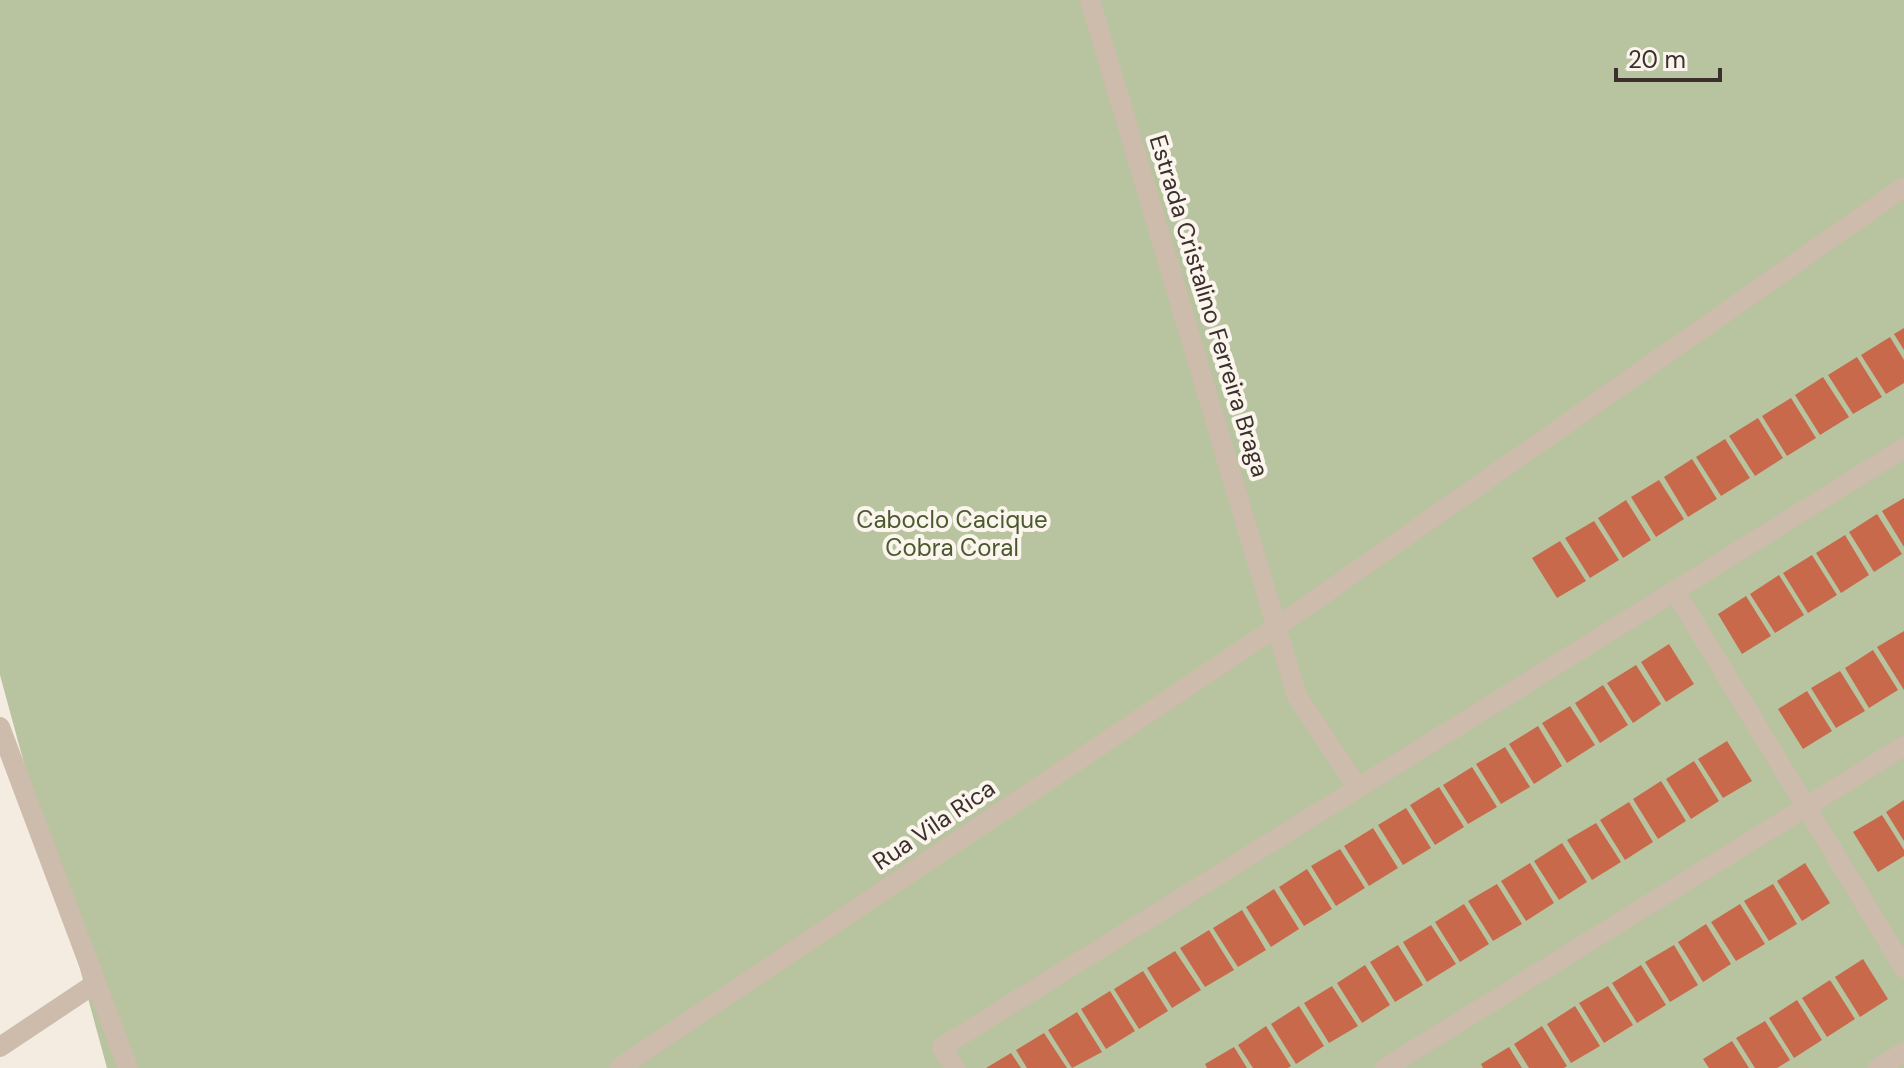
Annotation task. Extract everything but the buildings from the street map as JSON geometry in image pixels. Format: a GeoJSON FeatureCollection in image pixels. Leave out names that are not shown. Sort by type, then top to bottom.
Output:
{"type":"FeatureCollection","features":[{"type":"Feature","properties":{"kind":"street","name":"Estrada Cristalino Ferreira Braga"},"geometry":{"type":"LineString","coordinates":[[1090,0],[1297,696],[1358,788]]}},
{"type":"Feature","properties":{"kind":"street","name":"Rua Vila Rica"},"geometry":{"type":"LineString","coordinates":[[619,1068],[1278,626],[1904,187]]}},
{"type":"Feature","properties":{"kind":"street"},"geometry":{"type":"LineString","coordinates":[[955,1068],[942,1047],[1904,448]]}},
{"type":"Feature","properties":{"kind":"street"},"geometry":{"type":"LineString","coordinates":[[1675,591],[1904,968]]}},
{"type":"Feature","properties":{"kind":"street"},"geometry":{"type":"LineString","coordinates":[[0,727],[128,1068]]}},
{"type":"Feature","properties":{"kind":"street"},"geometry":{"type":"LineString","coordinates":[[1385,1068],[1904,746]]}},
{"type":"Feature","properties":{"kind":"street"},"geometry":{"type":"LineString","coordinates":[[0,1047],[96,983]]}},
{"type":"Feature","properties":{"kind":"street"},"geometry":{"type":"LineString","coordinates":[[1878,1068],[1904,1052]]}},
{"type":"Feature","properties":{"kind":"green space","name":"Caboclo Cacique Cobra Coral"},"geometry":{"type":"Polygon","coordinates":[[[0,0],[1904,0],[1904,1068],[107,1068],[0,675],[0,0]]]}}]}
